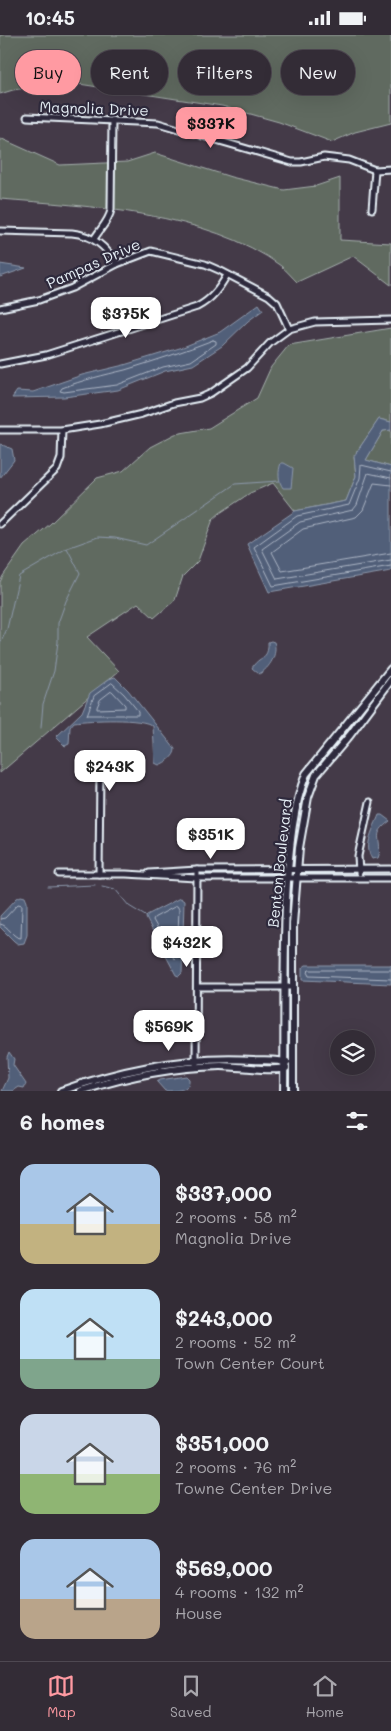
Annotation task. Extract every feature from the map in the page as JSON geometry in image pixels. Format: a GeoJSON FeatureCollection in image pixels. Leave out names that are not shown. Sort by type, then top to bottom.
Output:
{"type":"FeatureCollection","features":[{"type":"Feature","properties":{"kind":"street","name":"Magnolia Drive"},"geometry":{"type":"LineString","coordinates":[[27,117],[158,123],[292,162],[324,157],[348,160],[375,170],[391,169]]}},
{"type":"Feature","properties":{"kind":"street"},"geometry":{"type":"LineString","coordinates":[[94,239],[110,218],[112,120]]}},
{"type":"Feature","properties":{"kind":"street"},"geometry":{"type":"LineString","coordinates":[[372,209],[375,170]]}},
{"type":"Feature","properties":{"kind":"street"},"geometry":{"type":"LineString","coordinates":[[0,231],[72,233],[94,239],[110,252],[117,264]]}},
{"type":"Feature","properties":{"kind":"street","name":"Pampas Drive"},"geometry":{"type":"LineString","coordinates":[[0,308],[40,299],[72,288],[117,264],[151,251],[205,264],[269,296],[277,303],[290,329]]}},
{"type":"Feature","properties":{"kind":"street"},"geometry":{"type":"LineString","coordinates":[[0,364],[46,355],[197,307],[210,300],[227,275]]}},
{"type":"Feature","properties":{"kind":"street"},"geometry":{"type":"LineString","coordinates":[[0,430],[62,430],[100,424],[142,414],[174,403],[205,396],[248,368],[270,343],[290,329],[315,322],[391,320]]}},
{"type":"Feature","properties":{"kind":"street"},"geometry":{"type":"LineString","coordinates":[[0,524],[57,469],[61,459],[62,430]]}},
{"type":"Feature","properties":{"kind":"street","name":"Benton Boulevard"},"geometry":{"type":"LineString","coordinates":[[284,1091],[284,927],[288,871],[298,794],[306,773],[391,669]]}},
{"type":"Feature","properties":{"kind":"street","name":"Benton Boulevard"},"geometry":{"type":"LineString","coordinates":[[293,1091],[293,924],[296,879],[308,797],[316,775],[350,735],[391,681]]}},
{"type":"Feature","properties":{"kind":"street"},"geometry":{"type":"LineString","coordinates":[[99,874],[100,771]]}},
{"type":"Feature","properties":{"kind":"street"},"geometry":{"type":"LineString","coordinates":[[360,878],[358,856],[370,802]]}},
{"type":"Feature","properties":{"kind":"street"},"geometry":{"type":"LineString","coordinates":[[59,874],[126,874],[197,870],[297,871],[391,869]]}},
{"type":"Feature","properties":{"kind":"street"},"geometry":{"type":"LineString","coordinates":[[196,1064],[197,870]]}},
{"type":"Feature","properties":{"kind":"street"},"geometry":{"type":"LineString","coordinates":[[126,874],[196,879],[391,878]]}},
{"type":"Feature","properties":{"kind":"street"},"geometry":{"type":"LineString","coordinates":[[197,987],[293,987]]}},
{"type":"Feature","properties":{"kind":"street"},"geometry":{"type":"LineString","coordinates":[[62,1091],[136,1068],[244,1063],[293,1065]]}},
{"type":"Feature","properties":{"kind":"street"},"geometry":{"type":"LineString","coordinates":[[81,1091],[113,1080],[196,1064]]}},
{"type":"Feature","properties":{"kind":"shaded area"},"geometry":{"type":"Polygon","coordinates":[[[0,35],[391,35],[391,123],[355,132],[332,142],[279,122],[222,106],[150,95],[168,95],[168,50],[91,50],[91,86],[81,84],[81,50],[15,50],[15,90],[0,94],[0,35]]]}},
{"type":"Feature","properties":{"kind":"shaded area"},"geometry":{"type":"Polygon","coordinates":[[[0,138],[60,165],[127,162],[155,153],[231,177],[284,190],[316,186],[340,178],[340,240],[391,243],[391,285],[353,256],[297,282],[281,266],[252,248],[219,234],[183,223],[108,209],[0,199],[0,138]]]}},
{"type":"Feature","properties":{"kind":"shaded area"},"geometry":{"type":"Polygon","coordinates":[[[391,328],[391,422],[379,419],[354,456],[356,476],[346,501],[295,511],[273,483],[250,493],[220,513],[213,519],[198,561],[183,576],[175,600],[154,618],[138,603],[87,637],[119,671],[0,773],[0,582],[24,546],[50,524],[97,478],[123,471],[150,447],[175,434],[209,428],[257,398],[271,367],[289,345],[391,328]]]}},
{"type":"Feature","properties":{"kind":"shaded area"},"geometry":{"type":"Polygon","coordinates":[[[391,430],[391,467],[366,460],[383,431],[391,430]]]}},
{"type":"Feature","properties":{"kind":"water"},"geometry":{"type":"Polygon","coordinates":[[[0,264],[26,268],[0,277],[0,264]]]}},
{"type":"Feature","properties":{"kind":"water"},"geometry":{"type":"Polygon","coordinates":[[[259,304],[263,310],[248,321],[222,346],[193,365],[165,371],[118,390],[64,397],[12,398],[17,391],[33,392],[82,375],[124,365],[183,347],[220,332],[259,304]]]}},
{"type":"Feature","properties":{"kind":"water"},"geometry":{"type":"Polygon","coordinates":[[[379,419],[391,422],[391,430],[383,431],[366,460],[391,467],[391,571],[269,592],[247,544],[295,511],[346,501],[356,476],[354,456],[379,419]]]}},
{"type":"Feature","properties":{"kind":"water"},"geometry":{"type":"Polygon","coordinates":[[[0,444],[12,449],[14,460],[0,478],[0,444]]]}},
{"type":"Feature","properties":{"kind":"water"},"geometry":{"type":"Polygon","coordinates":[[[281,463],[293,468],[291,488],[283,488],[280,482],[281,463]]]}},
{"type":"Feature","properties":{"kind":"water"},"geometry":{"type":"Polygon","coordinates":[[[268,642],[274,642],[275,647],[274,656],[270,664],[259,674],[252,668],[265,655],[268,642]]]}},
{"type":"Feature","properties":{"kind":"water"},"geometry":{"type":"Polygon","coordinates":[[[115,677],[128,690],[175,749],[172,757],[159,765],[155,763],[153,726],[147,723],[115,720],[74,722],[70,727],[69,744],[65,746],[56,737],[82,712],[90,693],[109,679],[115,677]]]}},
{"type":"Feature","properties":{"kind":"water"},"geometry":{"type":"Polygon","coordinates":[[[379,815],[390,821],[379,833],[380,849],[378,858],[372,859],[369,842],[379,815]]]}},
{"type":"Feature","properties":{"kind":"water"},"geometry":{"type":"Polygon","coordinates":[[[21,896],[25,897],[27,902],[27,935],[24,943],[18,944],[0,927],[0,916],[21,896]]]}},
{"type":"Feature","properties":{"kind":"water"},"geometry":{"type":"Polygon","coordinates":[[[180,898],[184,901],[182,973],[179,976],[176,975],[146,918],[147,915],[180,898]]]}},
{"type":"Feature","properties":{"kind":"water"},"geometry":{"type":"Polygon","coordinates":[[[306,965],[391,965],[391,984],[302,980],[302,968],[306,965]]]}},
{"type":"Feature","properties":{"kind":"water"},"geometry":{"type":"Polygon","coordinates":[[[9,1052],[14,1059],[13,1065],[26,1084],[24,1088],[19,1087],[13,1091],[2,1091],[8,1078],[7,1057],[9,1052]]]}},
{"type":"Feature","properties":{"kind":"water"},"geometry":{"type":"Polygon","coordinates":[[[186,1076],[189,1079],[189,1083],[185,1088],[178,1090],[165,1091],[157,1082],[160,1080],[186,1076]]]}},
{"type":"Feature","properties":{"kind":"waterway"},"geometry":{"type":"LineString","coordinates":[[67,548],[98,537],[115,538],[146,545],[235,484],[279,481]]}},
{"type":"Feature","properties":{"kind":"waterway"},"geometry":{"type":"LineString","coordinates":[[0,644],[7,629],[19,576],[67,548],[80,573],[66,601],[58,623],[58,642],[54,671],[43,704],[41,728]]}},
{"type":"Feature","properties":{"kind":"waterway"},"geometry":{"type":"LineString","coordinates":[[48,887],[95,885]]}},
{"type":"Feature","properties":{"kind":"waterway"},"geometry":{"type":"LineString","coordinates":[[102,886],[115,889],[129,906],[147,917]]}}]}
